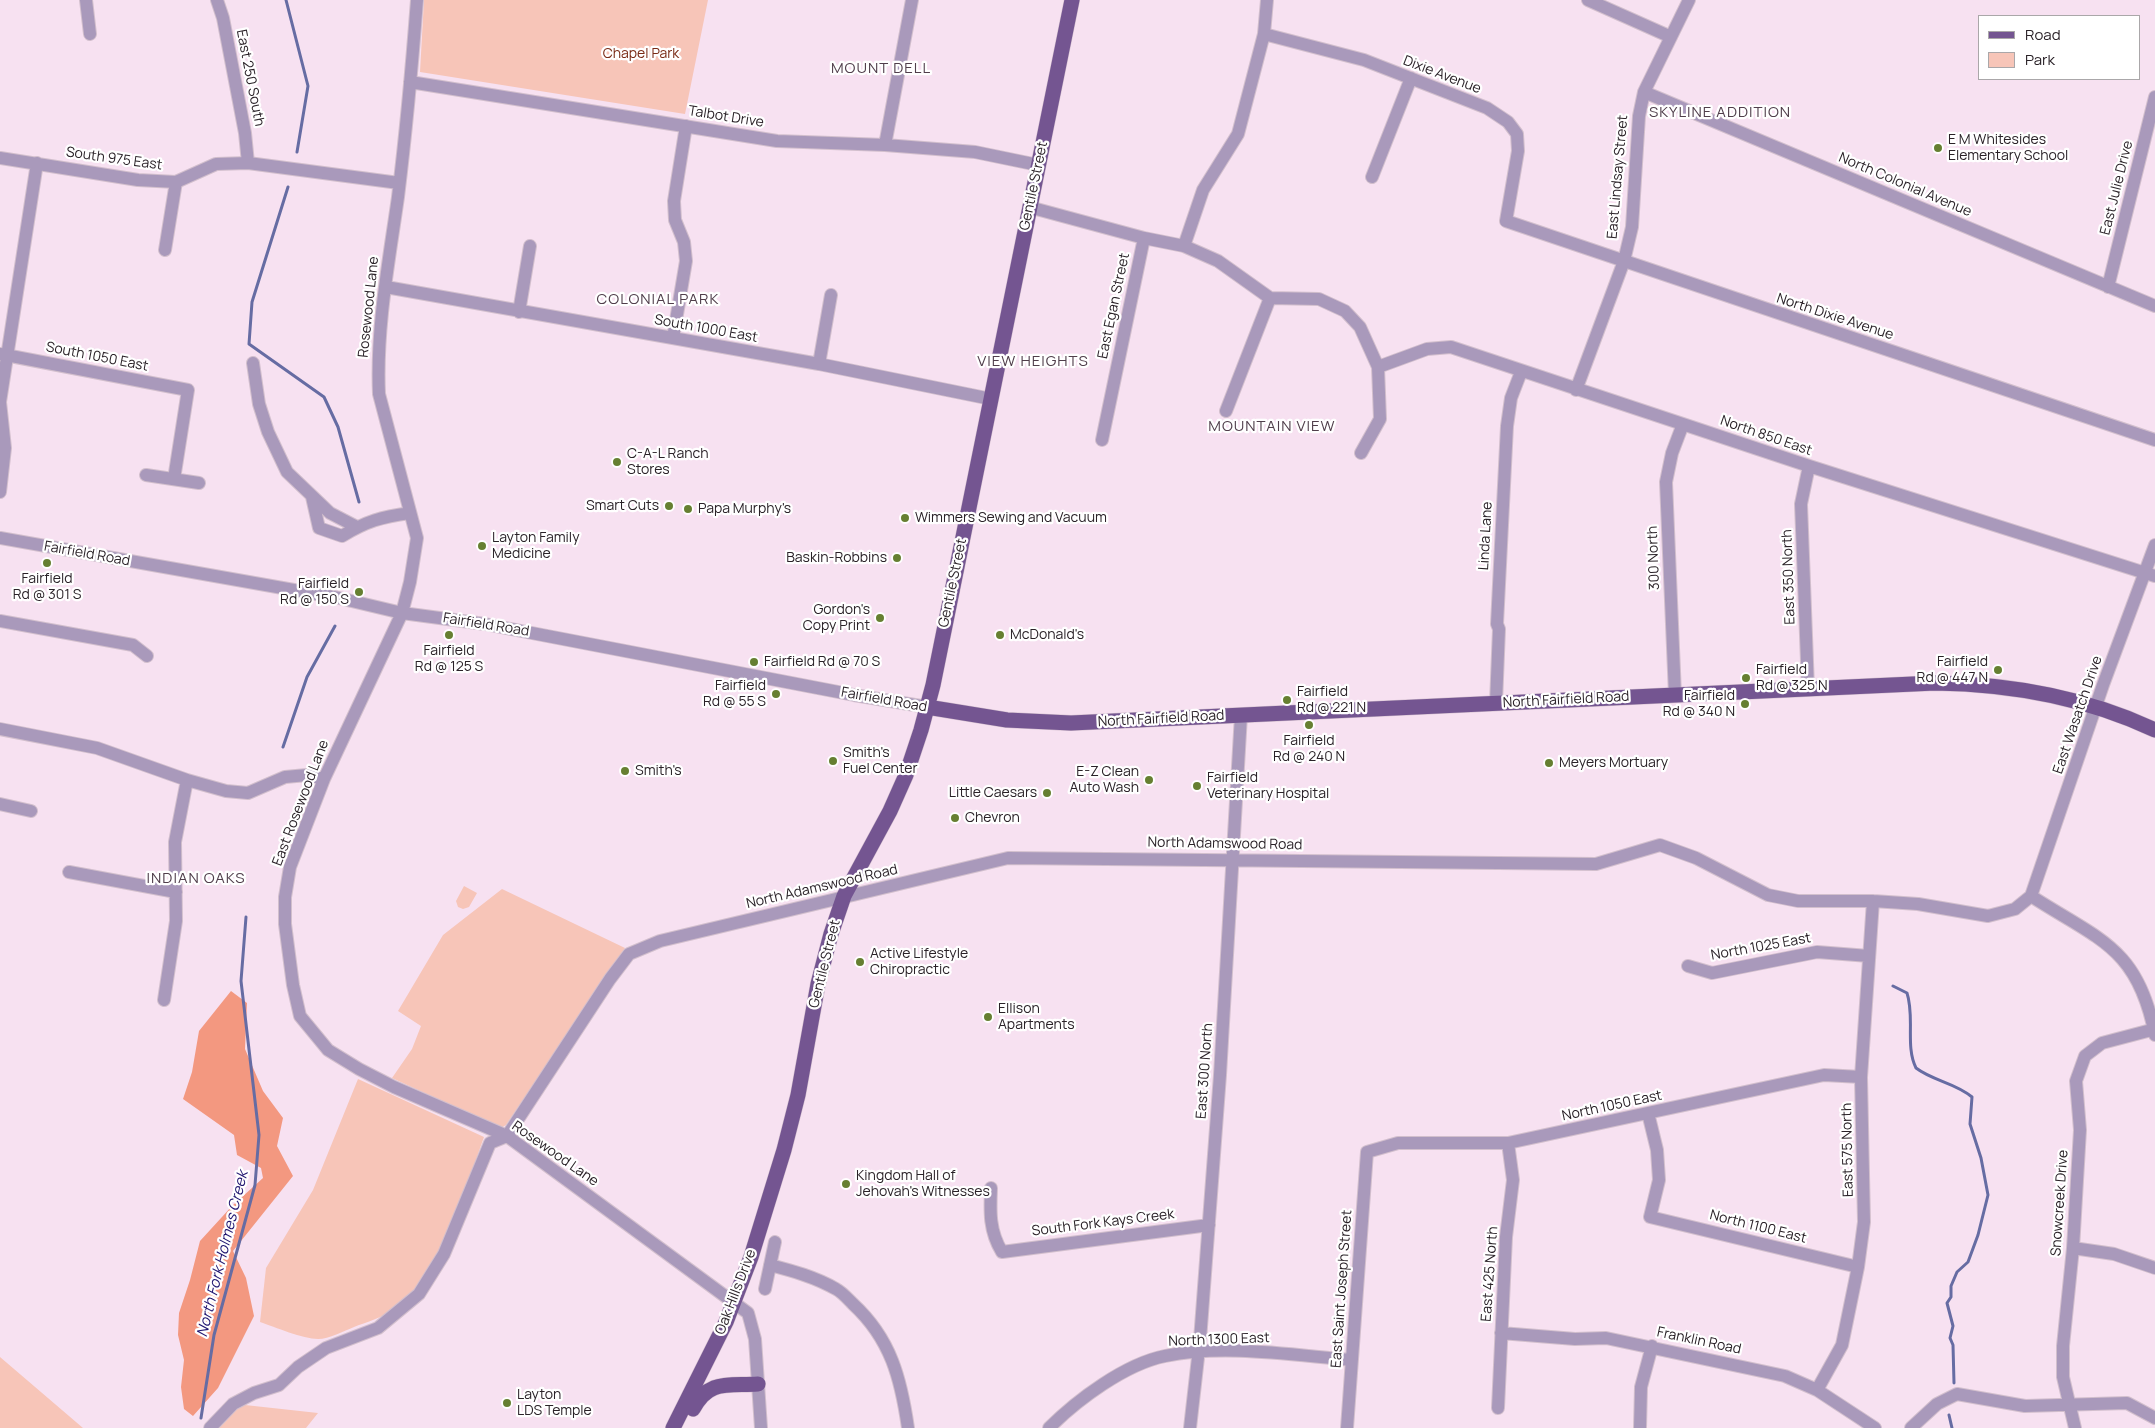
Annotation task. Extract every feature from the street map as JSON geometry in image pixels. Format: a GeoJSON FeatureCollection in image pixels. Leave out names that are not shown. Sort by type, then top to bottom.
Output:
{"type":"FeatureCollection","features":[{"type":"Feature","properties":{"kind":"main road","name":"Gentile Street"},"geometry":{"type":"LineString","coordinates":[[784,1150],[798,1095],[818,984],[831,934],[844,896],[890,811],[906,775],[927,707],[1072,0]]}},
{"type":"Feature","properties":{"kind":"main road","name":"North Fairfield Road"},"geometry":{"type":"LineString","coordinates":[[971,714],[1014,721],[1062,723],[1922,683],[1972,684],[2032,692],[2096,708],[2155,730]]}},
{"type":"Feature","properties":{"kind":"main road","name":"Fairfield Road"},"geometry":{"type":"LineString","coordinates":[[927,707],[971,714]]}},
{"type":"Feature","properties":{"kind":"main road","name":"Oak Hills Drive"},"geometry":{"type":"LineString","coordinates":[[673,1428],[706,1366],[734,1303],[752,1257],[784,1150]]}},
{"type":"Feature","properties":{"kind":"main road"},"geometry":{"type":"LineString","coordinates":[[682,1428],[699,1398],[706,1390],[717,1386],[758,1384]]}},
{"type":"Feature","properties":{"kind":"street"},"geometry":{"type":"LineString","coordinates":[[86,0],[90,34]]}},
{"type":"Feature","properties":{"kind":"street","name":"East 250 South"},"geometry":{"type":"LineString","coordinates":[[217,0],[224,18],[245,134],[248,163]]}},
{"type":"Feature","properties":{"kind":"street","name":"Rosewood Lane"},"geometry":{"type":"LineString","coordinates":[[402,613],[410,582],[417,538],[379,394],[378,372],[386,287],[400,183],[417,0]]}},
{"type":"Feature","properties":{"kind":"street"},"geometry":{"type":"LineString","coordinates":[[885,145],[912,0]]}},
{"type":"Feature","properties":{"kind":"street"},"geometry":{"type":"LineString","coordinates":[[1184,246],[1203,190],[1238,134],[1264,34],[1267,0]]}},
{"type":"Feature","properties":{"kind":"street"},"geometry":{"type":"LineString","coordinates":[[1588,0],[1671,37]]}},
{"type":"Feature","properties":{"kind":"street","name":"East Lindsay Street"},"geometry":{"type":"LineString","coordinates":[[1576,390],[1624,261],[1632,227],[1639,116],[1644,92],[1689,0]]}},
{"type":"Feature","properties":{"kind":"street","name":"Dixie Avenue"},"geometry":{"type":"LineString","coordinates":[[1264,34],[1364,60],[1487,108],[1508,122],[1517,134],[1518,151],[1506,221]]}},
{"type":"Feature","properties":{"kind":"street"},"geometry":{"type":"LineString","coordinates":[[1372,177],[1411,78]]}},
{"type":"Feature","properties":{"kind":"street","name":"Talbot Drive"},"geometry":{"type":"LineString","coordinates":[[410,82],[776,140],[885,145],[975,152],[1038,165]]}},
{"type":"Feature","properties":{"kind":"street","name":"North Colonial Avenue"},"geometry":{"type":"LineString","coordinates":[[1644,92],[2155,306]]}},
{"type":"Feature","properties":{"kind":"street","name":"East Julie Drive"},"geometry":{"type":"LineString","coordinates":[[2108,287],[2155,97]]}},
{"type":"Feature","properties":{"kind":"street"},"geometry":{"type":"LineString","coordinates":[[673,338],[686,261],[684,242],[675,220],[674,201],[686,126]]}},
{"type":"Feature","properties":{"kind":"street","name":"South 975 East"},"geometry":{"type":"LineString","coordinates":[[0,158],[138,180],[176,182],[216,164],[248,163],[400,183]]}},
{"type":"Feature","properties":{"kind":"street"},"geometry":{"type":"LineString","coordinates":[[0,492],[5,448],[0,402],[4,355],[37,163]]}},
{"type":"Feature","properties":{"kind":"street"},"geometry":{"type":"LineString","coordinates":[[165,250],[176,182]]}},
{"type":"Feature","properties":{"kind":"street"},"geometry":{"type":"LineString","coordinates":[[1029,207],[1144,238],[1184,246],[1218,261],[1270,298],[1319,300],[1345,311],[1360,327],[1378,367],[1380,418],[1361,453]]}},
{"type":"Feature","properties":{"kind":"street","name":"North Dixie Avenue"},"geometry":{"type":"LineString","coordinates":[[1506,221],[2155,440]]}},
{"type":"Feature","properties":{"kind":"street","name":"East Egan Street"},"geometry":{"type":"LineString","coordinates":[[1102,440],[1144,238]]}},
{"type":"Feature","properties":{"kind":"street"},"geometry":{"type":"LineString","coordinates":[[519,312],[530,246]]}},
{"type":"Feature","properties":{"kind":"street","name":"South 1000 East"},"geometry":{"type":"LineString","coordinates":[[386,287],[819,364],[990,399]]}},
{"type":"Feature","properties":{"kind":"street"},"geometry":{"type":"LineString","coordinates":[[819,364],[831,295]]}},
{"type":"Feature","properties":{"kind":"street"},"geometry":{"type":"LineString","coordinates":[[1226,411],[1270,298]]}},
{"type":"Feature","properties":{"kind":"street","name":"North 850 East"},"geometry":{"type":"LineString","coordinates":[[1378,367],[1427,349],[1451,347],[1521,372],[1808,466],[2150,574]]}},
{"type":"Feature","properties":{"kind":"street","name":"South 1050 East"},"geometry":{"type":"LineString","coordinates":[[4,355],[188,390],[174,480]]}},
{"type":"Feature","properties":{"kind":"street"},"geometry":{"type":"LineString","coordinates":[[253,363],[259,404],[268,432],[287,472],[330,514],[357,527]]}},
{"type":"Feature","properties":{"kind":"street","name":"Linda Lane"},"geometry":{"type":"LineString","coordinates":[[1496,703],[1499,629],[1497,624],[1507,426],[1511,398],[1521,372]]}},
{"type":"Feature","properties":{"kind":"street","name":"300 North"},"geometry":{"type":"LineString","coordinates":[[1675,694],[1666,482],[1672,453],[1683,424]]}},
{"type":"Feature","properties":{"kind":"street","name":"East 350 North"},"geometry":{"type":"LineString","coordinates":[[1808,466],[1801,504],[1808,688]]}},
{"type":"Feature","properties":{"kind":"street"},"geometry":{"type":"LineString","coordinates":[[146,476],[199,483]]}},
{"type":"Feature","properties":{"kind":"street"},"geometry":{"type":"LineString","coordinates":[[312,497],[319,528],[342,536],[380,517],[410,513]]}},
{"type":"Feature","properties":{"kind":"street","name":"Fairfield Road"},"geometry":{"type":"LineString","coordinates":[[0,538],[339,598],[402,613],[485,624],[927,707]]}},
{"type":"Feature","properties":{"kind":"street","name":"East Wasatch Drive"},"geometry":{"type":"LineString","coordinates":[[2031,896],[2096,708],[2150,574],[2155,545]]}},
{"type":"Feature","properties":{"kind":"street","name":"East Rosewood Lane"},"geometry":{"type":"LineString","coordinates":[[300,1016],[289,958],[285,924],[285,897],[290,868],[324,779],[402,613]]}},
{"type":"Feature","properties":{"kind":"street"},"geometry":{"type":"LineString","coordinates":[[0,621],[133,645],[147,656]]}},
{"type":"Feature","properties":{"kind":"street","name":"East 300 North"},"geometry":{"type":"LineString","coordinates":[[1190,1428],[1199,1353],[1241,715]]}},
{"type":"Feature","properties":{"kind":"street"},"geometry":{"type":"LineString","coordinates":[[0,729],[97,748],[187,780],[226,791],[248,793],[285,777],[307,775],[324,779]]}},
{"type":"Feature","properties":{"kind":"street"},"geometry":{"type":"LineString","coordinates":[[164,1000],[176,921],[175,842],[187,780]]}},
{"type":"Feature","properties":{"kind":"street"},"geometry":{"type":"LineString","coordinates":[[0,804],[31,811]]}},
{"type":"Feature","properties":{"kind":"street","name":"North Adamswood Road"},"geometry":{"type":"LineString","coordinates":[[507,1136],[628,954],[660,941],[1008,858],[1596,864],[1660,845],[1696,858],[1768,895],[1798,902],[1873,901],[1918,904],[1988,916],[2015,909],[2031,896]]}},
{"type":"Feature","properties":{"kind":"street"},"geometry":{"type":"LineString","coordinates":[[69,872],[176,892]]}},
{"type":"Feature","properties":{"kind":"street"},"geometry":{"type":"LineString","coordinates":[[2031,896],[2099,939],[2125,961],[2146,996],[2155,1031]]}},
{"type":"Feature","properties":{"kind":"street","name":"East 575 North"},"geometry":{"type":"LineString","coordinates":[[1817,1390],[1842,1345],[1858,1267],[1864,1222],[1861,1077],[1873,901]]}},
{"type":"Feature","properties":{"kind":"street","name":"North 1025 East"},"geometry":{"type":"LineString","coordinates":[[1688,966],[1712,974],[1817,952],[1869,956]]}},
{"type":"Feature","properties":{"kind":"street","name":"Rosewood Lane"},"geometry":{"type":"LineString","coordinates":[[300,1016],[328,1050],[359,1069],[394,1087],[507,1136],[734,1303]]}},
{"type":"Feature","properties":{"kind":"street","name":"Snowcreek Drive"},"geometry":{"type":"LineString","coordinates":[[2075,1428],[2068,1405],[2063,1377],[2063,1346],[2073,1248],[2080,1130],[2076,1081],[2085,1056],[2102,1043],[2155,1031]]}},
{"type":"Feature","properties":{"kind":"street","name":"North 1050 East"},"geometry":{"type":"LineString","coordinates":[[1367,1152],[1398,1143],[1508,1144],[1824,1075],[1861,1077]]}},
{"type":"Feature","properties":{"kind":"street","name":"North 1100 East"},"geometry":{"type":"LineString","coordinates":[[1648,1113],[1657,1150],[1658,1180],[1650,1216],[1858,1267]]}},
{"type":"Feature","properties":{"kind":"street"},"geometry":{"type":"LineString","coordinates":[[210,1428],[233,1404],[254,1393],[279,1385],[298,1367],[326,1348],[378,1328],[419,1294],[444,1254],[490,1143],[507,1136]]}},
{"type":"Feature","properties":{"kind":"street","name":"East 425 North"},"geometry":{"type":"LineString","coordinates":[[1498,1408],[1506,1237],[1513,1180],[1508,1144]]}},
{"type":"Feature","properties":{"kind":"street","name":"East Saint Joseph Street"},"geometry":{"type":"LineString","coordinates":[[1347,1428],[1367,1152]]}},
{"type":"Feature","properties":{"kind":"street","name":"South Fork Kays Creek"},"geometry":{"type":"LineString","coordinates":[[991,1188],[990,1216],[994,1240],[1002,1252],[1208,1225]]}},
{"type":"Feature","properties":{"kind":"street"},"geometry":{"type":"LineString","coordinates":[[765,1289],[775,1242]]}},
{"type":"Feature","properties":{"kind":"street"},"geometry":{"type":"LineString","coordinates":[[2073,1248],[2114,1254],[2155,1268]]}},
{"type":"Feature","properties":{"kind":"street"},"geometry":{"type":"LineString","coordinates":[[770,1265],[806,1274],[837,1289],[879,1333],[893,1360],[902,1389],[908,1428]]}},
{"type":"Feature","properties":{"kind":"street"},"geometry":{"type":"LineString","coordinates":[[734,1303],[748,1313],[752,1323],[761,1428]]}},
{"type":"Feature","properties":{"kind":"street","name":"Franklin Road"},"geometry":{"type":"LineString","coordinates":[[1501,1333],[1575,1339],[1606,1338],[1652,1346],[1785,1376],[1817,1390],[1875,1428]]}},
{"type":"Feature","properties":{"kind":"street"},"geometry":{"type":"LineString","coordinates":[[1640,1428],[1641,1387],[1652,1346]]}},
{"type":"Feature","properties":{"kind":"street","name":"North 1300 East"},"geometry":{"type":"LineString","coordinates":[[1049,1428],[1064,1413],[1094,1390],[1127,1370],[1163,1357],[1199,1353],[1257,1352],[1351,1360]]}},
{"type":"Feature","properties":{"kind":"street"},"geometry":{"type":"LineString","coordinates":[[1911,1428],[1937,1404],[1957,1394],[2025,1406],[2127,1403],[2155,1418]]}},
{"type":"Feature","properties":{"kind":"green space","name":"Chapel Park"},"geometry":{"type":"Polygon","coordinates":[[[424,0],[708,0],[685,114],[420,72],[424,0]]]}},
{"type":"Feature","properties":{"kind":"green space"},"geometry":{"type":"Polygon","coordinates":[[[464,886],[477,893],[469,907],[463,909],[458,907],[456,901],[464,886]]]}},
{"type":"Feature","properties":{"kind":"green space"},"geometry":{"type":"Polygon","coordinates":[[[502,889],[625,948],[506,1125],[501,1128],[392,1078],[412,1049],[421,1026],[398,1011],[443,935],[502,889]]]}},
{"type":"Feature","properties":{"kind":"green space"},"geometry":{"type":"Polygon","coordinates":[[[358,1079],[484,1137],[460,1206],[440,1252],[413,1292],[396,1308],[381,1317],[332,1336],[318,1339],[297,1335],[260,1322],[266,1268],[313,1190],[358,1079]]]}},
{"type":"Feature","properties":{"kind":"green space"},"geometry":{"type":"Polygon","coordinates":[[[0,1357],[83,1428],[0,1428],[0,1357]]]}},
{"type":"Feature","properties":{"kind":"green space"},"geometry":{"type":"Polygon","coordinates":[[[245,1405],[318,1413],[306,1428],[214,1428],[236,1409],[245,1405]]]}},
{"type":"Feature","properties":{"kind":"shaded area"},"geometry":{"type":"Polygon","coordinates":[[[231,991],[247,1003],[245,1049],[263,1091],[283,1118],[277,1146],[293,1176],[233,1251],[246,1278],[254,1316],[218,1388],[193,1416],[184,1409],[181,1387],[184,1360],[178,1335],[179,1313],[200,1241],[232,1206],[263,1178],[261,1168],[237,1155],[234,1135],[183,1099],[192,1072],[199,1031],[231,991]]]}},
{"type":"Feature","properties":{"kind":"waterway"},"geometry":{"type":"LineString","coordinates":[[286,0],[308,86],[297,152]]}},
{"type":"Feature","properties":{"kind":"waterway","name":"North Fork Holmes Creek"},"geometry":{"type":"LineString","coordinates":[[288,187],[252,302],[249,344],[324,397],[338,427],[359,502]]}},
{"type":"Feature","properties":{"kind":"waterway","name":"North Fork Holmes Creek"},"geometry":{"type":"LineString","coordinates":[[283,747],[307,677],[335,626]]}},
{"type":"Feature","properties":{"kind":"waterway","name":"North Fork Holmes Creek"},"geometry":{"type":"LineString","coordinates":[[201,1418],[214,1335],[255,1185],[259,1135],[241,981],[246,917]]}},
{"type":"Feature","properties":{"kind":"waterway"},"geometry":{"type":"LineString","coordinates":[[1893,986],[1907,993],[1910,1012],[1911,1050],[1916,1068],[1959,1088],[1972,1097],[1970,1124],[1981,1158],[1988,1195],[1978,1235],[1968,1262],[1957,1272],[1951,1286],[1951,1297],[1947,1303],[1953,1326],[1950,1338],[1953,1345],[1954,1383]]}},
{"type":"Feature","properties":{"kind":"waterway"},"geometry":{"type":"LineString","coordinates":[[1949,1415],[1952,1428]]}},
{"type":"Feature","properties":{"kind":"place","name":"E M Whitesides Elementary School"},"geometry":{"type":"Point","coordinates":[1938,148]}},
{"type":"Feature","properties":{"kind":"place","name":"C-A-L Ranch Stores"},"geometry":{"type":"Point","coordinates":[617,462]}},
{"type":"Feature","properties":{"kind":"place","name":"Smart Cuts"},"geometry":{"type":"Point","coordinates":[669,506]}},
{"type":"Feature","properties":{"kind":"place","name":"Papa Murphy's"},"geometry":{"type":"Point","coordinates":[688,509]}},
{"type":"Feature","properties":{"kind":"place","name":"Wimmers Sewing and Vacuum"},"geometry":{"type":"Point","coordinates":[905,518]}},
{"type":"Feature","properties":{"kind":"place","name":"Layton Family Medicine"},"geometry":{"type":"Point","coordinates":[482,546]}},
{"type":"Feature","properties":{"kind":"place","name":"Baskin-Robbins"},"geometry":{"type":"Point","coordinates":[897,558]}},
{"type":"Feature","properties":{"kind":"place","name":"Fairfield Rd @ 301 S"},"geometry":{"type":"Point","coordinates":[47,563]}},
{"type":"Feature","properties":{"kind":"place","name":"Fairfield Rd @ 150 S"},"geometry":{"type":"Point","coordinates":[359,592]}},
{"type":"Feature","properties":{"kind":"place","name":"Gordon's Copy Print"},"geometry":{"type":"Point","coordinates":[880,618]}},
{"type":"Feature","properties":{"kind":"place","name":"Fairfield Rd @ 125 S"},"geometry":{"type":"Point","coordinates":[449,635]}},
{"type":"Feature","properties":{"kind":"place","name":"McDonald's"},"geometry":{"type":"Point","coordinates":[1000,635]}},
{"type":"Feature","properties":{"kind":"place","name":"Fairfield Rd @ 70 S"},"geometry":{"type":"Point","coordinates":[754,662]}},
{"type":"Feature","properties":{"kind":"place","name":"Fairfield Rd @ 447 N"},"geometry":{"type":"Point","coordinates":[1998,670]}},
{"type":"Feature","properties":{"kind":"place","name":"Fairfield Rd @ 325 N"},"geometry":{"type":"Point","coordinates":[1746,678]}},
{"type":"Feature","properties":{"kind":"place","name":"Fairfield Rd @ 55 S"},"geometry":{"type":"Point","coordinates":[776,694]}},
{"type":"Feature","properties":{"kind":"place","name":"Fairfield Rd @ 221 N"},"geometry":{"type":"Point","coordinates":[1287,700]}},
{"type":"Feature","properties":{"kind":"place","name":"Fairfield Rd @ 340 N"},"geometry":{"type":"Point","coordinates":[1745,704]}},
{"type":"Feature","properties":{"kind":"place","name":"Fairfield Rd @ 240 N"},"geometry":{"type":"Point","coordinates":[1309,725]}},
{"type":"Feature","properties":{"kind":"place","name":"Smith's Fuel Center"},"geometry":{"type":"Point","coordinates":[833,761]}},
{"type":"Feature","properties":{"kind":"place","name":"Meyers Mortuary"},"geometry":{"type":"Point","coordinates":[1549,763]}},
{"type":"Feature","properties":{"kind":"place","name":"Smith's"},"geometry":{"type":"Point","coordinates":[625,771]}},
{"type":"Feature","properties":{"kind":"place","name":"E-Z Clean Auto Wash"},"geometry":{"type":"Point","coordinates":[1149,780]}},
{"type":"Feature","properties":{"kind":"place","name":"Fairfield Veterinary Hospital"},"geometry":{"type":"Point","coordinates":[1197,786]}},
{"type":"Feature","properties":{"kind":"place","name":"Little Caesars"},"geometry":{"type":"Point","coordinates":[1047,793]}},
{"type":"Feature","properties":{"kind":"place","name":"Chevron"},"geometry":{"type":"Point","coordinates":[955,818]}},
{"type":"Feature","properties":{"kind":"place","name":"Active Lifestyle Chiropractic"},"geometry":{"type":"Point","coordinates":[860,962]}},
{"type":"Feature","properties":{"kind":"place","name":"Ellison Apartments"},"geometry":{"type":"Point","coordinates":[988,1017]}},
{"type":"Feature","properties":{"kind":"place","name":"Kingdom Hall of Jehovah's Witnesses"},"geometry":{"type":"Point","coordinates":[846,1184]}},
{"type":"Feature","properties":{"kind":"place","name":"Layton LDS Temple"},"geometry":{"type":"Point","coordinates":[507,1403]}},
{"type":"Feature","properties":{"kind":"district","name":"MOUNT DELL"},"geometry":{"type":"Point","coordinates":[881,69]}},
{"type":"Feature","properties":{"kind":"district","name":"SKYLINE ADDITION"},"geometry":{"type":"Point","coordinates":[1720,113]}},
{"type":"Feature","properties":{"kind":"district","name":"COLONIAL PARK"},"geometry":{"type":"Point","coordinates":[658,300]}},
{"type":"Feature","properties":{"kind":"district","name":"VIEW HEIGHTS"},"geometry":{"type":"Point","coordinates":[1033,362]}},
{"type":"Feature","properties":{"kind":"district","name":"MOUNTAIN VIEW"},"geometry":{"type":"Point","coordinates":[1272,427]}},
{"type":"Feature","properties":{"kind":"district","name":"INDIAN OAKS"},"geometry":{"type":"Point","coordinates":[196,879]}}]}
